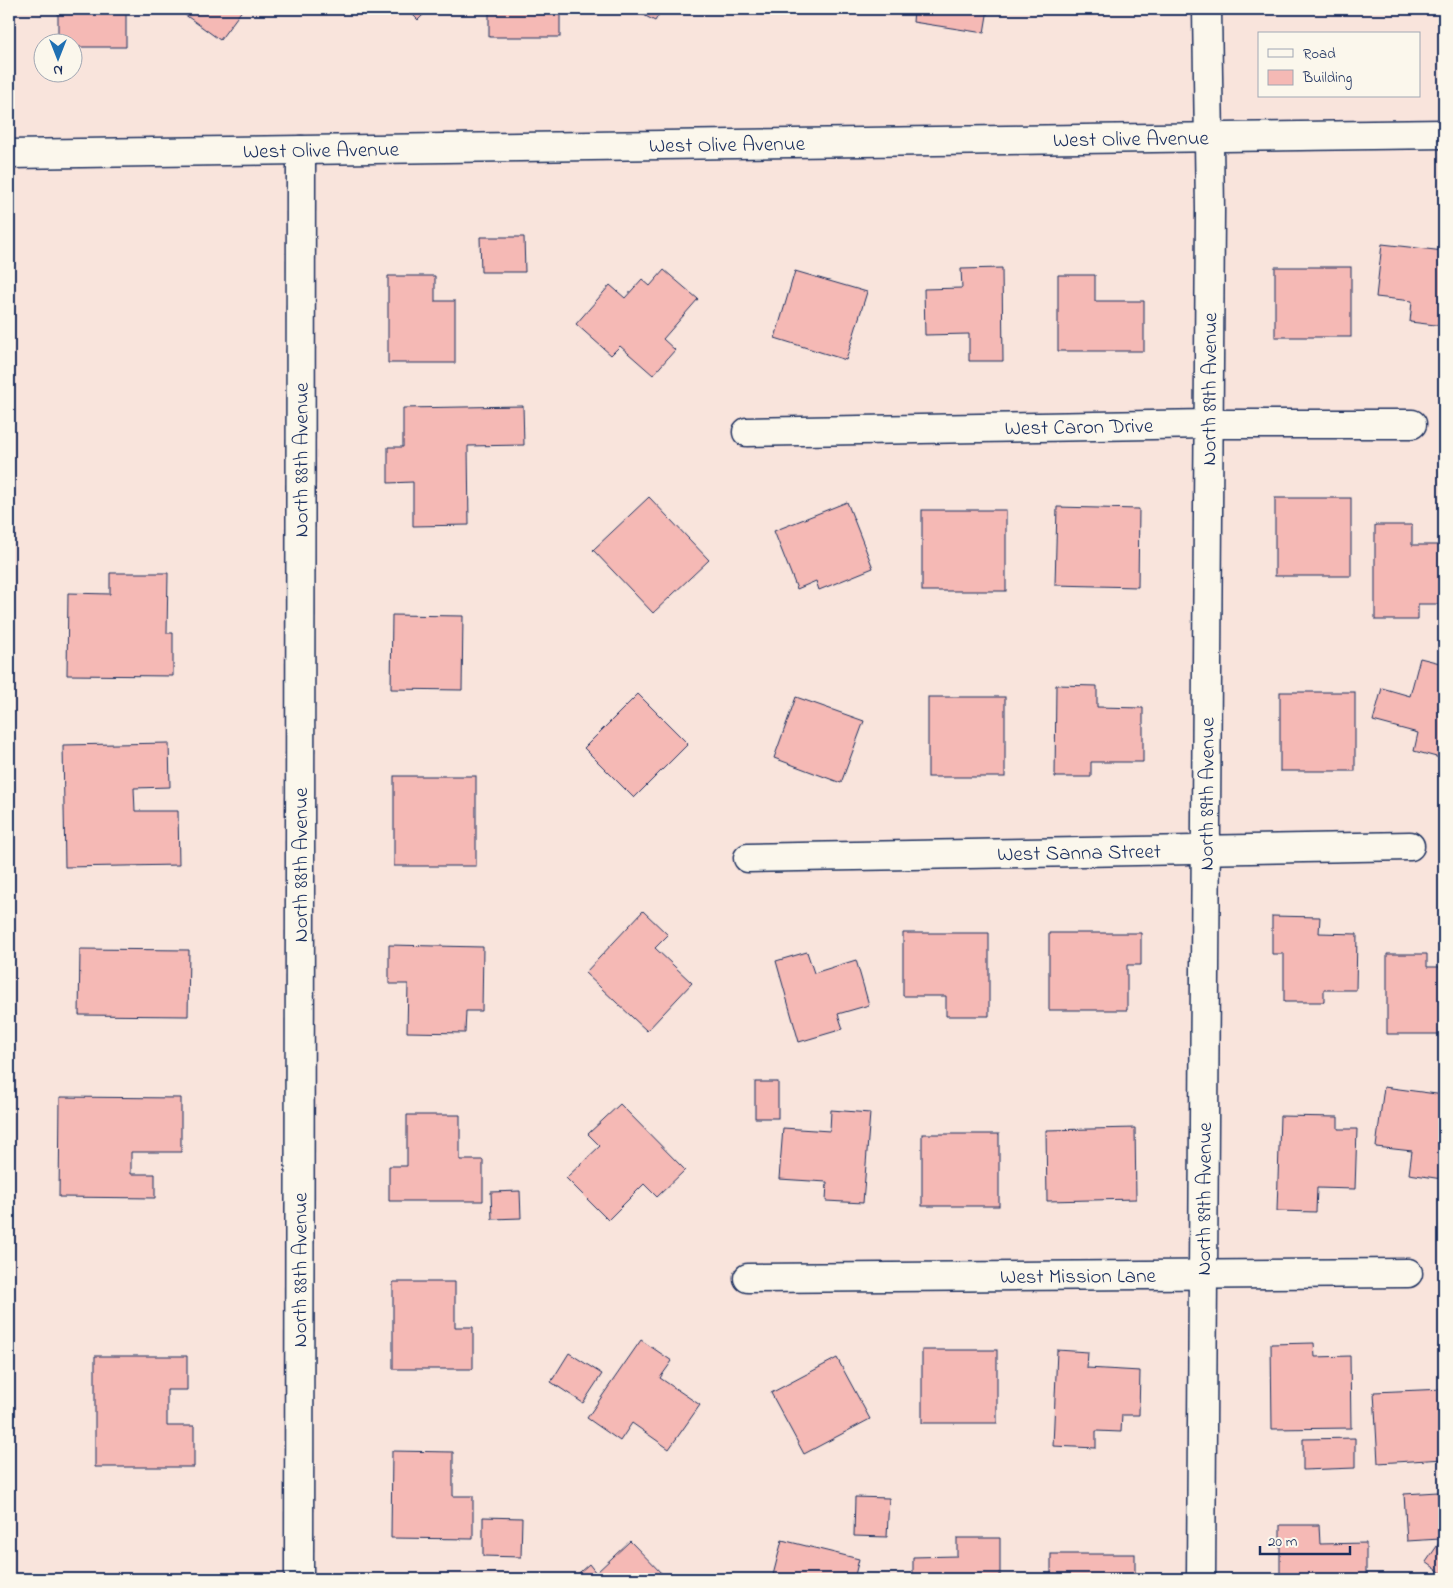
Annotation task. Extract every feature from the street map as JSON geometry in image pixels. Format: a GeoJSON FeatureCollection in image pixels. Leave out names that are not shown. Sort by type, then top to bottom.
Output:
{"type":"FeatureCollection","features":[{"type":"Feature","properties":{"kind":"street","name":"North 89th Avenue"},"geometry":{"type":"LineString","coordinates":[[1201,1579],[1210,138],[1207,9]]}},
{"type":"Feature","properties":{"kind":"street","name":"West Olive Avenue"},"geometry":{"type":"LineString","coordinates":[[9,154],[1444,134]]}},
{"type":"Feature","properties":{"kind":"street","name":"North 88th Avenue"},"geometry":{"type":"LineString","coordinates":[[298,1579],[301,150]]}},
{"type":"Feature","properties":{"kind":"street","name":"West Caron Drive"},"geometry":{"type":"LineString","coordinates":[[747,432],[1208,424],[1412,424]]}},
{"type":"Feature","properties":{"kind":"street","name":"West Sanna Street"},"geometry":{"type":"LineString","coordinates":[[748,858],[1410,846]]}},
{"type":"Feature","properties":{"kind":"street","name":"West Mission Lane"},"geometry":{"type":"LineString","coordinates":[[748,1278],[1408,1273]]}},
{"type":"Feature","properties":{"kind":"building"},"geometry":{"type":"Polygon","coordinates":[[[58,9],[126,9],[126,47],[82,47],[82,32],[58,32],[58,9]]]}},
{"type":"Feature","properties":{"kind":"building"},"geometry":{"type":"Polygon","coordinates":[[[177,9],[243,9],[220,40],[177,9]]]}},
{"type":"Feature","properties":{"kind":"building"},"geometry":{"type":"Polygon","coordinates":[[[407,9],[429,9],[418,20],[407,9]]]}},
{"type":"Feature","properties":{"kind":"building"},"geometry":{"type":"Polygon","coordinates":[[[489,9],[560,9],[560,37],[489,37],[489,9]]]}},
{"type":"Feature","properties":{"kind":"building"},"geometry":{"type":"Polygon","coordinates":[[[632,9],[662,9],[655,21],[632,9]]]}},
{"type":"Feature","properties":{"kind":"building"},"geometry":{"type":"Polygon","coordinates":[[[914,9],[988,9],[984,33],[913,22],[914,9]]]}},
{"type":"Feature","properties":{"kind":"building"},"geometry":{"type":"Polygon","coordinates":[[[480,237],[524,237],[525,272],[481,272],[480,237]]]}},
{"type":"Feature","properties":{"kind":"building"},"geometry":{"type":"Polygon","coordinates":[[[1382,244],[1444,251],[1444,326],[1410,322],[1412,301],[1376,297],[1382,244]]]}},
{"type":"Feature","properties":{"kind":"building"},"geometry":{"type":"Polygon","coordinates":[[[1275,267],[1351,267],[1351,337],[1275,337],[1275,267]]]}},
{"type":"Feature","properties":{"kind":"building"},"geometry":{"type":"Polygon","coordinates":[[[1002,268],[1003,361],[969,361],[969,334],[925,335],[924,289],[962,288],[961,269],[1002,268]]]}},
{"type":"Feature","properties":{"kind":"building"},"geometry":{"type":"Polygon","coordinates":[[[664,270],[698,299],[663,339],[675,350],[653,375],[620,346],[611,355],[576,324],[610,285],[625,298],[642,279],[650,286],[664,270]]]}},
{"type":"Feature","properties":{"kind":"building"},"geometry":{"type":"Polygon","coordinates":[[[795,271],[867,292],[846,360],[775,338],[795,271]]]}},
{"type":"Feature","properties":{"kind":"building"},"geometry":{"type":"Polygon","coordinates":[[[1058,275],[1095,275],[1095,301],[1144,301],[1144,351],[1058,351],[1058,275]]]}},
{"type":"Feature","properties":{"kind":"building"},"geometry":{"type":"Polygon","coordinates":[[[388,276],[435,276],[435,301],[455,301],[455,363],[388,363],[388,276]]]}},
{"type":"Feature","properties":{"kind":"building"},"geometry":{"type":"Polygon","coordinates":[[[523,406],[524,445],[468,446],[469,525],[413,526],[413,482],[388,483],[388,447],[403,447],[403,408],[523,406]]]}},
{"type":"Feature","properties":{"kind":"building"},"geometry":{"type":"Polygon","coordinates":[[[649,497],[709,560],[653,613],[593,550],[649,497]]]}},
{"type":"Feature","properties":{"kind":"building"},"geometry":{"type":"Polygon","coordinates":[[[1275,498],[1351,498],[1351,576],[1275,576],[1275,498]]]}},
{"type":"Feature","properties":{"kind":"building"},"geometry":{"type":"Polygon","coordinates":[[[847,502],[873,568],[819,590],[816,581],[797,589],[774,531],[847,502]]]}},
{"type":"Feature","properties":{"kind":"building"},"geometry":{"type":"Polygon","coordinates":[[[1057,507],[1139,509],[1138,587],[1055,585],[1057,507]]]}},
{"type":"Feature","properties":{"kind":"building"},"geometry":{"type":"Polygon","coordinates":[[[922,510],[1006,510],[1006,591],[922,591],[922,510]]]}},
{"type":"Feature","properties":{"kind":"building"},"geometry":{"type":"Polygon","coordinates":[[[1375,525],[1412,525],[1412,545],[1444,545],[1443,604],[1418,604],[1418,620],[1375,620],[1375,525]]]}},
{"type":"Feature","properties":{"kind":"building"},"geometry":{"type":"Polygon","coordinates":[[[110,573],[168,573],[167,633],[173,633],[173,676],[67,675],[68,593],[110,594],[110,573]]]}},
{"type":"Feature","properties":{"kind":"building"},"geometry":{"type":"Polygon","coordinates":[[[392,615],[463,616],[462,690],[391,689],[392,615]]]}},
{"type":"Feature","properties":{"kind":"building"},"geometry":{"type":"Polygon","coordinates":[[[1420,658],[1444,664],[1444,759],[1414,751],[1418,733],[1373,721],[1382,688],[1410,696],[1420,658]]]}},
{"type":"Feature","properties":{"kind":"building"},"geometry":{"type":"Polygon","coordinates":[[[1056,685],[1097,686],[1097,707],[1143,708],[1143,762],[1091,762],[1091,777],[1055,777],[1056,685]]]}},
{"type":"Feature","properties":{"kind":"building"},"geometry":{"type":"Polygon","coordinates":[[[1280,692],[1355,692],[1355,771],[1280,771],[1280,692]]]}},
{"type":"Feature","properties":{"kind":"building"},"geometry":{"type":"Polygon","coordinates":[[[638,694],[688,744],[634,798],[584,748],[638,694]]]}},
{"type":"Feature","properties":{"kind":"building"},"geometry":{"type":"Polygon","coordinates":[[[796,697],[864,721],[841,783],[774,758],[796,697]]]}},
{"type":"Feature","properties":{"kind":"building"},"geometry":{"type":"Polygon","coordinates":[[[928,697],[1005,697],[1005,777],[928,777],[928,697]]]}},
{"type":"Feature","properties":{"kind":"building"},"geometry":{"type":"Polygon","coordinates":[[[169,743],[170,787],[134,788],[135,811],[178,811],[179,865],[65,867],[63,745],[169,743]]]}},
{"type":"Feature","properties":{"kind":"building"},"geometry":{"type":"Polygon","coordinates":[[[394,776],[476,776],[476,866],[394,866],[394,776]]]}},
{"type":"Feature","properties":{"kind":"building"},"geometry":{"type":"Polygon","coordinates":[[[643,911],[668,935],[655,948],[692,983],[647,1031],[585,973],[643,911]]]}},
{"type":"Feature","properties":{"kind":"building"},"geometry":{"type":"Polygon","coordinates":[[[1272,916],[1320,917],[1319,933],[1357,934],[1356,990],[1324,990],[1324,1002],[1284,1002],[1284,954],[1272,954],[1272,916]]]}},
{"type":"Feature","properties":{"kind":"building"},"geometry":{"type":"Polygon","coordinates":[[[903,933],[989,933],[989,1016],[946,1016],[946,996],[903,996],[903,933]]]}},
{"type":"Feature","properties":{"kind":"building"},"geometry":{"type":"Polygon","coordinates":[[[1049,933],[1141,933],[1141,965],[1127,965],[1127,1010],[1049,1010],[1049,933]]]}},
{"type":"Feature","properties":{"kind":"building"},"geometry":{"type":"Polygon","coordinates":[[[389,945],[483,947],[482,1011],[466,1011],[465,1033],[407,1032],[408,984],[389,984],[389,945]]]}},
{"type":"Feature","properties":{"kind":"building"},"geometry":{"type":"Polygon","coordinates":[[[80,949],[189,950],[188,1016],[79,1015],[80,949]]]}},
{"type":"Feature","properties":{"kind":"building"},"geometry":{"type":"Polygon","coordinates":[[[807,952],[814,973],[856,960],[869,1005],[838,1014],[843,1029],[799,1042],[776,961],[807,952]]]}},
{"type":"Feature","properties":{"kind":"building"},"geometry":{"type":"Polygon","coordinates":[[[1387,954],[1427,954],[1427,967],[1444,967],[1444,1034],[1387,1034],[1387,954]]]}},
{"type":"Feature","properties":{"kind":"building"},"geometry":{"type":"Polygon","coordinates":[[[755,1082],[778,1082],[778,1118],[755,1118],[755,1082]]]}},
{"type":"Feature","properties":{"kind":"building"},"geometry":{"type":"Polygon","coordinates":[[[1384,1087],[1444,1095],[1444,1163],[1442,1179],[1409,1174],[1412,1151],[1376,1147],[1384,1087]]]}},
{"type":"Feature","properties":{"kind":"building"},"geometry":{"type":"Polygon","coordinates":[[[60,1097],[181,1098],[181,1152],[131,1152],[131,1174],[155,1174],[155,1198],[59,1197],[60,1097]]]}},
{"type":"Feature","properties":{"kind":"building"},"geometry":{"type":"Polygon","coordinates":[[[620,1104],[685,1170],[657,1197],[644,1184],[608,1220],[566,1178],[600,1146],[588,1134],[620,1104]]]}},
{"type":"Feature","properties":{"kind":"building"},"geometry":{"type":"Polygon","coordinates":[[[831,1110],[870,1113],[863,1203],[826,1201],[827,1182],[779,1179],[783,1128],[830,1131],[831,1110]]]}},
{"type":"Feature","properties":{"kind":"building"},"geometry":{"type":"Polygon","coordinates":[[[407,1115],[460,1115],[460,1160],[483,1160],[483,1201],[389,1201],[389,1166],[407,1166],[407,1115]]]}},
{"type":"Feature","properties":{"kind":"building"},"geometry":{"type":"Polygon","coordinates":[[[1280,1116],[1338,1117],[1338,1129],[1357,1129],[1355,1189],[1317,1188],[1316,1212],[1277,1211],[1280,1116]]]}},
{"type":"Feature","properties":{"kind":"building"},"geometry":{"type":"Polygon","coordinates":[[[1135,1128],[1136,1199],[1047,1201],[1046,1130],[1135,1128]]]}},
{"type":"Feature","properties":{"kind":"building"},"geometry":{"type":"Polygon","coordinates":[[[922,1134],[999,1134],[999,1206],[922,1206],[922,1134]]]}},
{"type":"Feature","properties":{"kind":"building"},"geometry":{"type":"Polygon","coordinates":[[[520,1191],[521,1218],[492,1219],[491,1192],[520,1191]]]}},
{"type":"Feature","properties":{"kind":"building"},"geometry":{"type":"Polygon","coordinates":[[[393,1282],[455,1282],[455,1327],[473,1327],[473,1369],[393,1369],[393,1282]]]}},
{"type":"Feature","properties":{"kind":"building"},"geometry":{"type":"Polygon","coordinates":[[[641,1340],[672,1361],[660,1378],[700,1405],[669,1449],[632,1423],[620,1441],[587,1418],[641,1340]]]}},
{"type":"Feature","properties":{"kind":"building"},"geometry":{"type":"Polygon","coordinates":[[[1314,1343],[1315,1357],[1350,1356],[1351,1428],[1272,1429],[1271,1344],[1314,1343]]]}},
{"type":"Feature","properties":{"kind":"building"},"geometry":{"type":"Polygon","coordinates":[[[922,1350],[997,1350],[997,1423],[922,1423],[922,1350]]]}},
{"type":"Feature","properties":{"kind":"building"},"geometry":{"type":"Polygon","coordinates":[[[1057,1350],[1088,1352],[1087,1368],[1140,1371],[1139,1415],[1122,1415],[1121,1432],[1096,1431],[1096,1448],[1053,1446],[1057,1350]]]}},
{"type":"Feature","properties":{"kind":"building"},"geometry":{"type":"Polygon","coordinates":[[[569,1353],[602,1374],[583,1403],[551,1382],[569,1353]]]}},
{"type":"Feature","properties":{"kind":"building"},"geometry":{"type":"Polygon","coordinates":[[[95,1356],[187,1356],[187,1390],[167,1390],[167,1426],[194,1426],[194,1467],[95,1467],[95,1356]]]}},
{"type":"Feature","properties":{"kind":"building"},"geometry":{"type":"Polygon","coordinates":[[[837,1358],[870,1419],[804,1454],[771,1393],[837,1358]]]}},
{"type":"Feature","properties":{"kind":"building"},"geometry":{"type":"Polygon","coordinates":[[[1444,1389],[1444,1459],[1378,1463],[1374,1392],[1444,1389]]]}},
{"type":"Feature","properties":{"kind":"building"},"geometry":{"type":"Polygon","coordinates":[[[1355,1438],[1355,1468],[1303,1470],[1303,1439],[1355,1438]]]}},
{"type":"Feature","properties":{"kind":"building"},"geometry":{"type":"Polygon","coordinates":[[[392,1451],[453,1452],[453,1496],[473,1496],[473,1539],[391,1538],[392,1451]]]}},
{"type":"Feature","properties":{"kind":"building"},"geometry":{"type":"Polygon","coordinates":[[[1438,1492],[1440,1539],[1407,1541],[1404,1494],[1438,1492]]]}},
{"type":"Feature","properties":{"kind":"building"},"geometry":{"type":"Polygon","coordinates":[[[855,1497],[889,1498],[887,1537],[854,1536],[855,1497]]]}},
{"type":"Feature","properties":{"kind":"building"},"geometry":{"type":"Polygon","coordinates":[[[483,1517],[522,1518],[521,1557],[483,1556],[483,1517]]]}},
{"type":"Feature","properties":{"kind":"building"},"geometry":{"type":"Polygon","coordinates":[[[1280,1525],[1319,1525],[1320,1544],[1366,1543],[1366,1579],[1280,1579],[1280,1525]]]}},
{"type":"Feature","properties":{"kind":"building"},"geometry":{"type":"Polygon","coordinates":[[[1444,1536],[1444,1575],[1426,1562],[1444,1536]]]}},
{"type":"Feature","properties":{"kind":"building"},"geometry":{"type":"Polygon","coordinates":[[[957,1538],[1000,1538],[1000,1579],[913,1579],[913,1557],[957,1556],[957,1538]]]}},
{"type":"Feature","properties":{"kind":"building"},"geometry":{"type":"Polygon","coordinates":[[[782,1540],[859,1559],[854,1579],[772,1579],[782,1540]]]}},
{"type":"Feature","properties":{"kind":"building"},"geometry":{"type":"Polygon","coordinates":[[[630,1541],[667,1579],[572,1579],[589,1564],[596,1573],[630,1541]]]}},
{"type":"Feature","properties":{"kind":"building"},"geometry":{"type":"Polygon","coordinates":[[[1051,1554],[1135,1554],[1135,1579],[1051,1579],[1051,1554]]]}}]}
